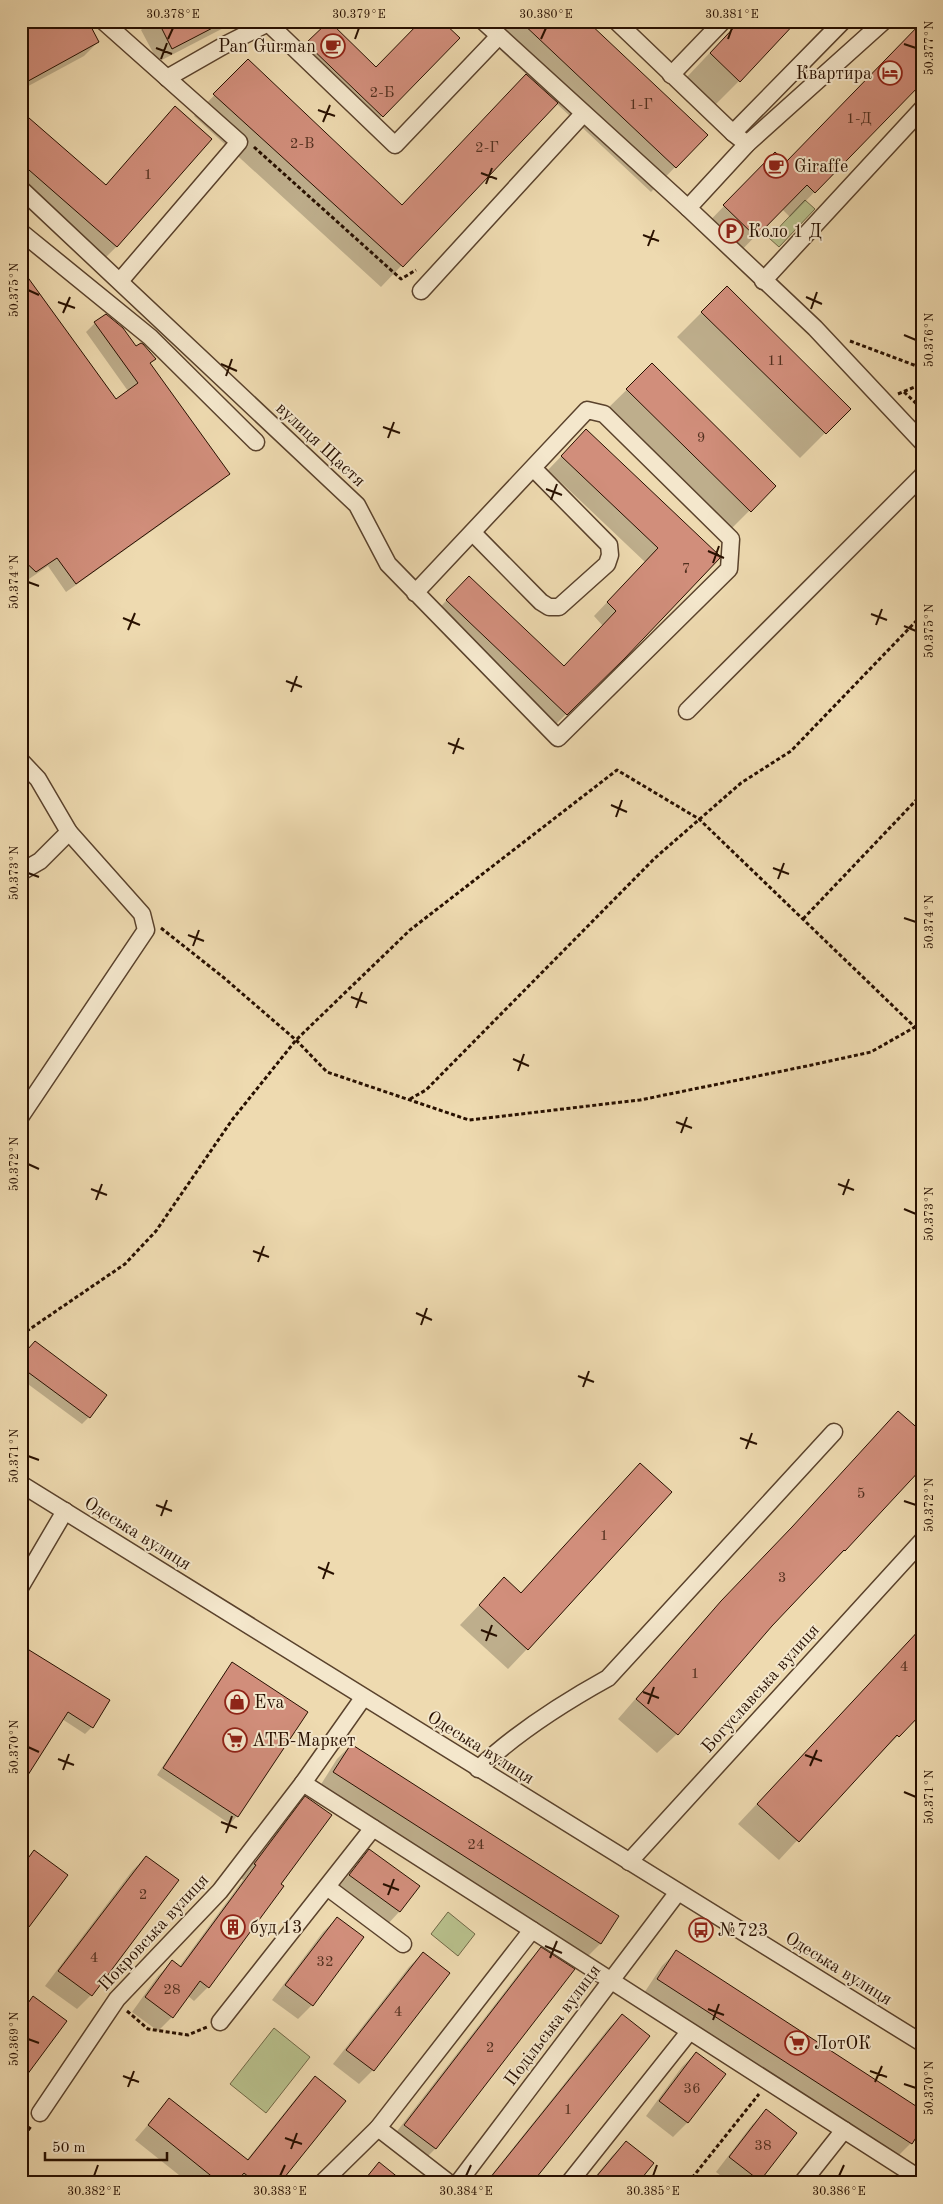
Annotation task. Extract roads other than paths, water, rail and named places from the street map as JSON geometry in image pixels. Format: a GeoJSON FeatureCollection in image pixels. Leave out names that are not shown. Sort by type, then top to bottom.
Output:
{"type":"FeatureCollection","features":[{"type":"Feature","properties":{"kind":"street"},"geometry":{"type":"LineString","coordinates":[[103,21],[239,142],[120,281]]}},
{"type":"Feature","properties":{"kind":"street"},"geometry":{"type":"LineString","coordinates":[[483,21],[688,208],[763,281],[815,328],[922,442]]}},
{"type":"Feature","properties":{"kind":"street"},"geometry":{"type":"LineString","coordinates":[[672,75],[723,21]]}},
{"type":"Feature","properties":{"kind":"street"},"geometry":{"type":"LineString","coordinates":[[733,133],[842,21]]}},
{"type":"Feature","properties":{"kind":"street"},"geometry":{"type":"LineString","coordinates":[[688,208],[747,144],[884,21]]}},
{"type":"Feature","properties":{"kind":"street"},"geometry":{"type":"LineString","coordinates":[[168,78],[270,22],[395,145],[499,36]]}},
{"type":"Feature","properties":{"kind":"street"},"geometry":{"type":"LineString","coordinates":[[627,25],[672,75],[747,144]]}},
{"type":"Feature","properties":{"kind":"street"},"geometry":{"type":"LineString","coordinates":[[763,281],[922,109]]}},
{"type":"Feature","properties":{"kind":"street"},"geometry":{"type":"LineString","coordinates":[[421,291],[583,114]]}},
{"type":"Feature","properties":{"kind":"street","name":"вулиця Щастя"},"geometry":{"type":"LineString","coordinates":[[21,189],[357,504],[388,564],[558,738],[729,569],[731,539],[604,414],[587,410],[534,469]]}},
{"type":"Feature","properties":{"kind":"street"},"geometry":{"type":"LineString","coordinates":[[21,232],[150,338],[256,442]]}},
{"type":"Feature","properties":{"kind":"street"},"geometry":{"type":"LineString","coordinates":[[415,592],[534,469],[609,545],[610,555],[607,564],[559,607],[549,607],[540,602],[472,534]]}},
{"type":"Feature","properties":{"kind":"street"},"geometry":{"type":"LineString","coordinates":[[687,711],[922,476]]}},
{"type":"Feature","properties":{"kind":"street"},"geometry":{"type":"LineString","coordinates":[[21,761],[38,779],[69,832],[142,914],[146,930],[21,1116]]}},
{"type":"Feature","properties":{"kind":"street"},"geometry":{"type":"LineString","coordinates":[[21,872],[40,861],[69,832]]}},
{"type":"Feature","properties":{"kind":"street"},"geometry":{"type":"LineString","coordinates":[[478,1769],[504,1745],[564,1702],[608,1678],[834,1432]]}},
{"type":"Feature","properties":{"kind":"street","name":"Одеська вулиця"},"geometry":{"type":"LineString","coordinates":[[21,1484],[363,1698],[922,2043]]}},
{"type":"Feature","properties":{"kind":"street"},"geometry":{"type":"LineString","coordinates":[[21,1586],[65,1511]]}},
{"type":"Feature","properties":{"kind":"street","name":"Богуславська вулиця"},"geometry":{"type":"LineString","coordinates":[[629,1862],[922,1541]]}},
{"type":"Feature","properties":{"kind":"street","name":"Покровська вулиця"},"geometry":{"type":"LineString","coordinates":[[40,2113],[117,1999],[220,1891],[303,1783],[363,1698]]}},
{"type":"Feature","properties":{"kind":"street"},"geometry":{"type":"LineString","coordinates":[[303,1783],[922,2180]]}},
{"type":"Feature","properties":{"kind":"street"},"geometry":{"type":"LineString","coordinates":[[220,2022],[373,1828]]}},
{"type":"Feature","properties":{"kind":"street"},"geometry":{"type":"LineString","coordinates":[[327,1887],[403,1944]]}},
{"type":"Feature","properties":{"kind":"street","name":"Подільська вулиця"},"geometry":{"type":"LineString","coordinates":[[458,2183],[678,1892]]}},
{"type":"Feature","properties":{"kind":"street"},"geometry":{"type":"LineString","coordinates":[[322,2183],[378,2128],[532,1930]]}},
{"type":"Feature","properties":{"kind":"street"},"geometry":{"type":"LineString","coordinates":[[569,2183],[689,2032]]}},
{"type":"Feature","properties":{"kind":"street"},"geometry":{"type":"LineString","coordinates":[[378,2128],[448,2183]]}},
{"type":"Feature","properties":{"kind":"street"},"geometry":{"type":"LineString","coordinates":[[802,2183],[844,2130]]}},
{"type":"Feature","properties":{"kind":"place","name":"Pan Gurman"},"geometry":{"type":"Point","coordinates":[333,46]}},
{"type":"Feature","properties":{"kind":"place","name":"Квартира"},"geometry":{"type":"Point","coordinates":[890,73]}},
{"type":"Feature","properties":{"kind":"place","name":"Giraffe"},"geometry":{"type":"Point","coordinates":[776,166]}},
{"type":"Feature","properties":{"kind":"place","name":"Коло 1 Д"},"geometry":{"type":"Point","coordinates":[731,231]}},
{"type":"Feature","properties":{"kind":"place","name":"Eva"},"geometry":{"type":"Point","coordinates":[237,1702]}},
{"type":"Feature","properties":{"kind":"place","name":"АТБ-Маркет"},"geometry":{"type":"Point","coordinates":[235,1740]}},
{"type":"Feature","properties":{"kind":"place","name":"буд 13"},"geometry":{"type":"Point","coordinates":[233,1927]}},
{"type":"Feature","properties":{"kind":"place","name":"№723"},"geometry":{"type":"Point","coordinates":[701,1930]}},
{"type":"Feature","properties":{"kind":"place","name":"ЛотОК"},"geometry":{"type":"Point","coordinates":[797,2043]}}]}
